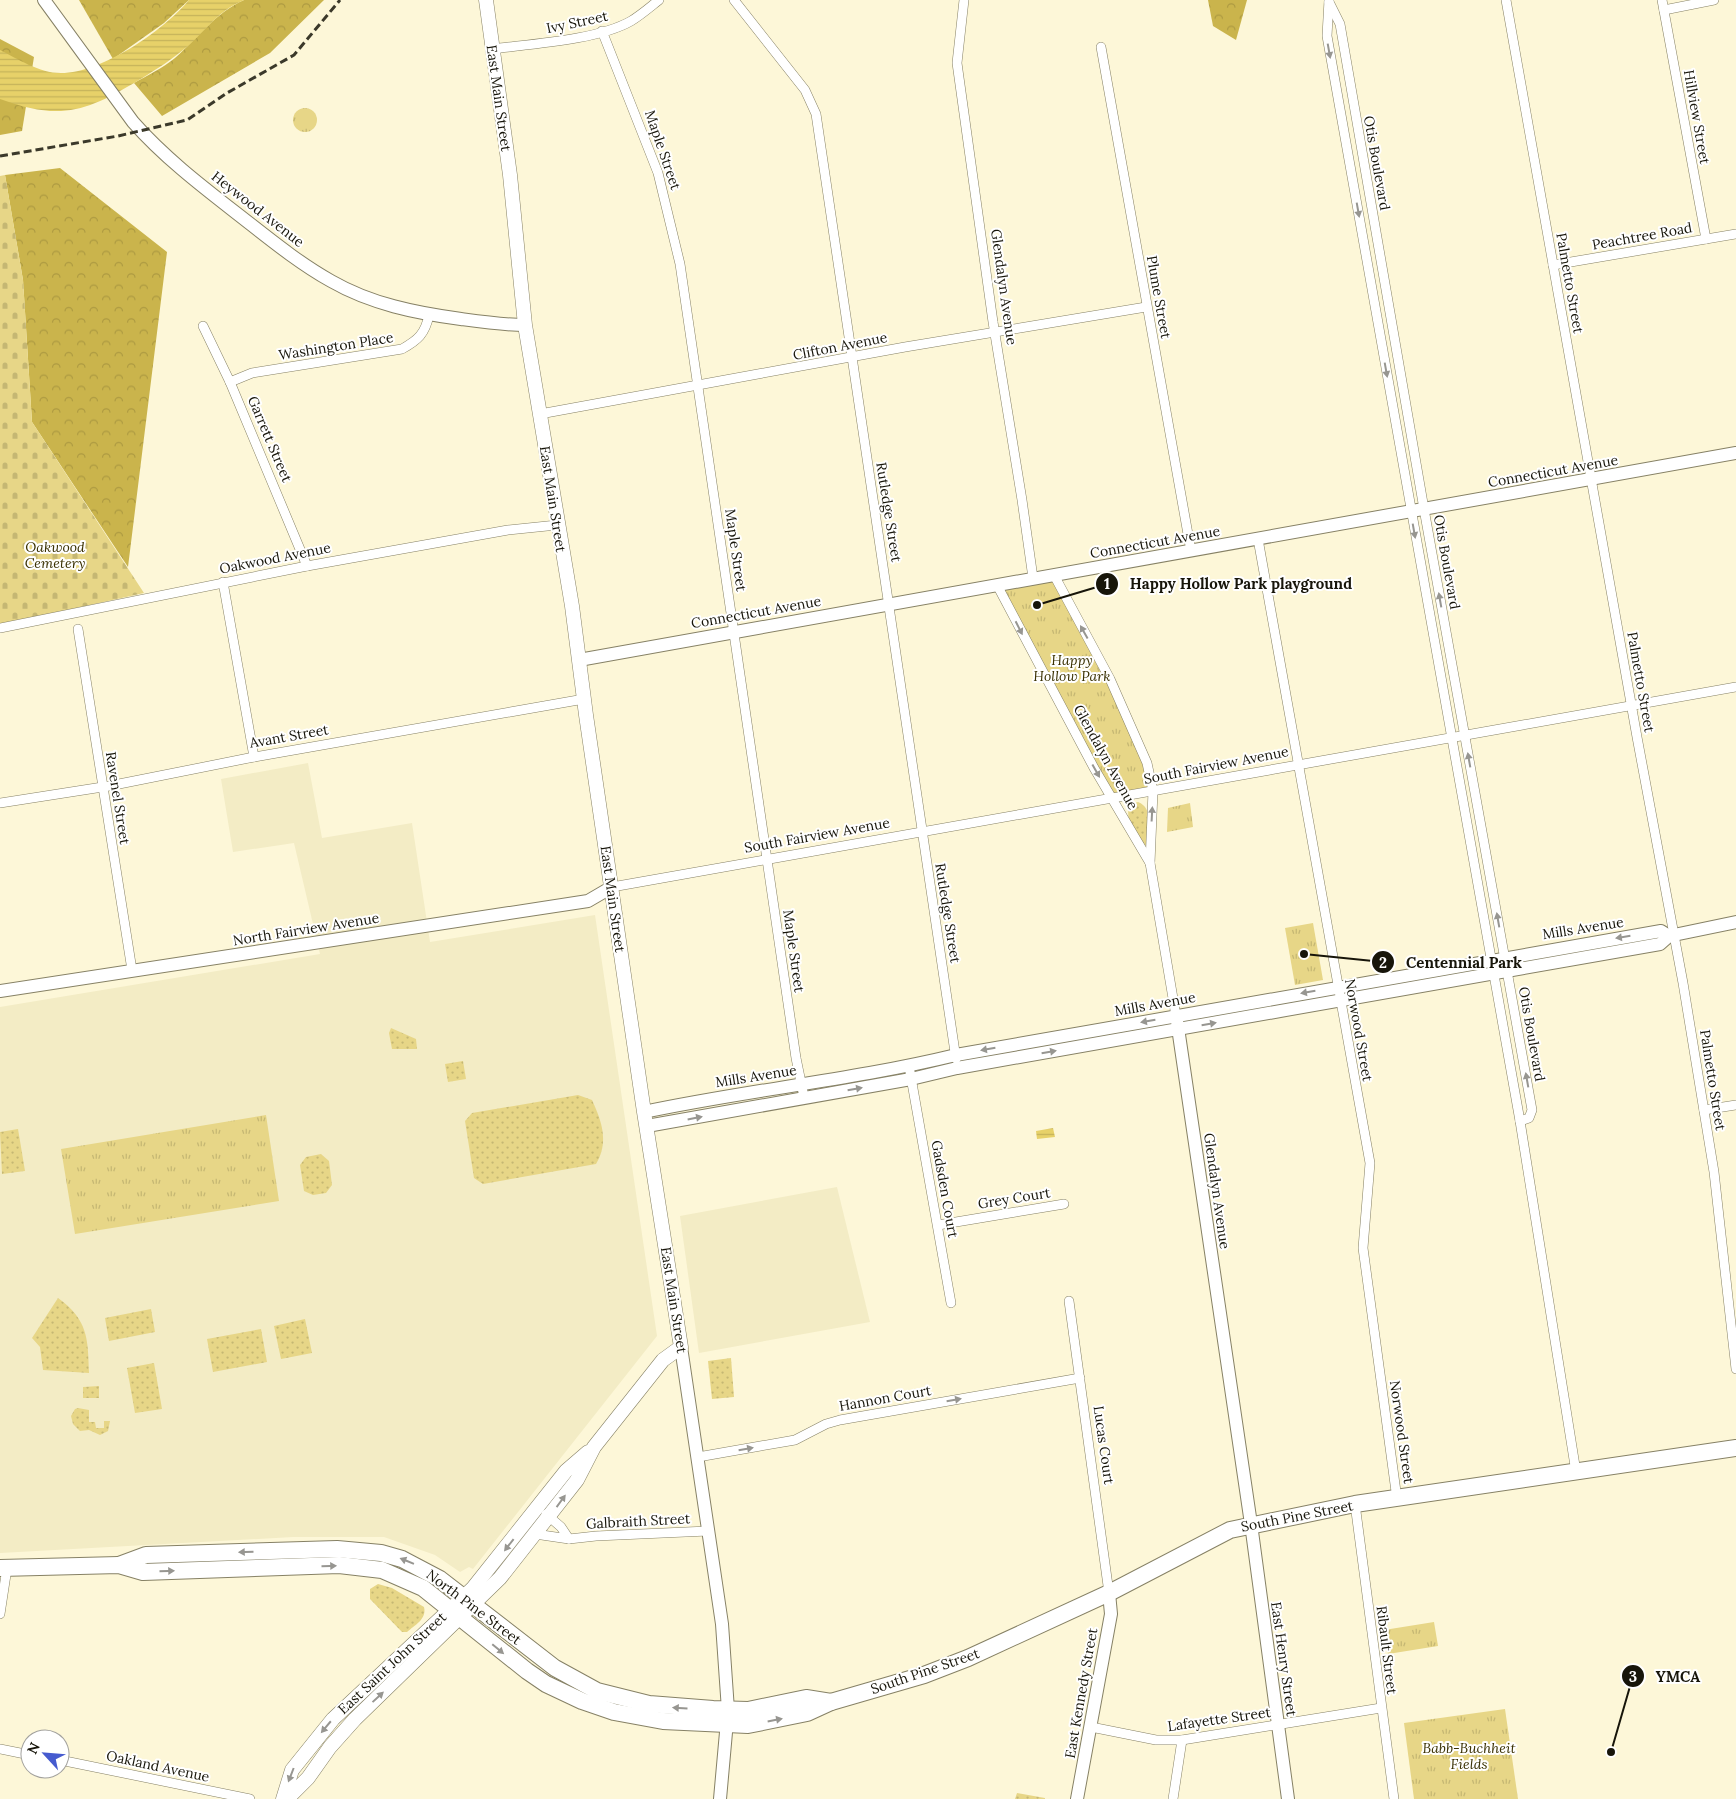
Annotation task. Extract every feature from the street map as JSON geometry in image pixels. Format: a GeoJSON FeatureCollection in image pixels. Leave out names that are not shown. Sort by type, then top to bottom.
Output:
{"type":"FeatureCollection","features":[{"type":"Feature","properties":{"kind":"highway","name":"South Pine Street"},"geometry":{"type":"LineString","coordinates":[[728,1718],[748,1710],[806,1698],[831,1702],[951,1665],[1109,1592],[1230,1530],[1251,1524],[1355,1504],[1397,1500],[1736,1448]]}},
{"type":"Feature","properties":{"kind":"highway","name":"North Pine Street"},"geometry":{"type":"LineString","coordinates":[[119,1565],[146,1555],[337,1549],[381,1553],[422,1567],[555,1668],[597,1691],[623,1699],[728,1718]]}},
{"type":"Feature","properties":{"kind":"highway","name":"North Pine Street"},"geometry":{"type":"LineString","coordinates":[[3,1568],[119,1565],[143,1572],[338,1565],[382,1570],[423,1588],[514,1662],[541,1681],[594,1706],[663,1722],[728,1718]]}},
{"type":"Feature","properties":{"kind":"main road","name":"East Main Street"},"geometry":{"type":"LineString","coordinates":[[486,0],[510,175],[525,325],[579,660],[644,1112],[681,1347]]}},
{"type":"Feature","properties":{"kind":"main road","name":"East Saint John Street"},"geometry":{"type":"LineString","coordinates":[[468,1601],[489,1570],[566,1471],[594,1447],[663,1360],[681,1347]]}},
{"type":"Feature","properties":{"kind":"main road","name":"East Saint John Street"},"geometry":{"type":"LineString","coordinates":[[283,1799],[292,1770],[333,1718],[468,1601],[500,1578],[577,1480],[594,1447]]}},
{"type":"Feature","properties":{"kind":"main road","name":"East Saint John Street"},"geometry":{"type":"LineString","coordinates":[[288,1799],[308,1778],[330,1747],[355,1719],[455,1613]]}},
{"type":"Feature","properties":{"kind":"street","name":"Heywood Avenue"},"geometry":{"type":"LineString","coordinates":[[44,0],[122,106],[164,153],[238,214],[320,275],[372,300],[428,315],[510,325],[525,325]]}},
{"type":"Feature","properties":{"kind":"street","name":"Ivy Street"},"geometry":{"type":"LineString","coordinates":[[492,49],[556,41],[602,31],[631,21],[658,0]]}},
{"type":"Feature","properties":{"kind":"street","name":"Rutledge Street"},"geometry":{"type":"LineString","coordinates":[[734,0],[805,90],[814,107],[958,1068]]}},
{"type":"Feature","properties":{"kind":"street","name":"Glendalyn Avenue"},"geometry":{"type":"LineString","coordinates":[[964,0],[957,62],[995,332],[1033,578]]}},
{"type":"Feature","properties":{"kind":"street","name":"Palmetto Street"},"geometry":{"type":"LineString","coordinates":[[1506,0],[1704,1110],[1718,1200],[1736,1370]]}},
{"type":"Feature","properties":{"kind":"street","name":"Hillview Street"},"geometry":{"type":"LineString","coordinates":[[1662,0],[1706,239]]}},
{"type":"Feature","properties":{"kind":"street"},"geometry":{"type":"LineString","coordinates":[[1664,10],[1714,0]]}},
{"type":"Feature","properties":{"kind":"street","name":"Otis Boulevard"},"geometry":{"type":"LineString","coordinates":[[1329,1],[1340,24],[1424,509],[1532,1110],[1529,1118],[1520,1121]]}},
{"type":"Feature","properties":{"kind":"street","name":"Otis Boulevard"},"geometry":{"type":"LineString","coordinates":[[1329,1],[1326,36],[1520,1121],[1576,1472]]}},
{"type":"Feature","properties":{"kind":"street","name":"Maple Street"},"geometry":{"type":"LineString","coordinates":[[602,31],[648,143],[667,203],[680,264],[733,632],[804,1097]]}},
{"type":"Feature","properties":{"kind":"street","name":"Plume Street"},"geometry":{"type":"LineString","coordinates":[[1101,47],[1191,551]]}},
{"type":"Feature","properties":{"kind":"street","name":"Peachtree Road"},"geometry":{"type":"LineString","coordinates":[[1553,265],[1736,234]]}},
{"type":"Feature","properties":{"kind":"street","name":"Clifton Avenue"},"geometry":{"type":"LineString","coordinates":[[540,414],[995,332],[1146,307]]}},
{"type":"Feature","properties":{"kind":"street","name":"Washington Place"},"geometry":{"type":"LineString","coordinates":[[230,382],[252,373],[402,349],[418,340],[424,333],[428,315]]}},
{"type":"Feature","properties":{"kind":"street","name":"Garrett Street"},"geometry":{"type":"LineString","coordinates":[[202,326],[230,382],[307,566]]}},
{"type":"Feature","properties":{"kind":"street","name":"Connecticut Avenue"},"geometry":{"type":"LineString","coordinates":[[579,660],[1736,453]]}},
{"type":"Feature","properties":{"kind":"street","name":"Oakwood Avenue"},"geometry":{"type":"LineString","coordinates":[[0,628],[307,566],[508,530],[558,525]]}},
{"type":"Feature","properties":{"kind":"street","name":"Norwood Street"},"geometry":{"type":"LineString","coordinates":[[1258,539],[1370,1163],[1370,1184],[1363,1248],[1397,1500]]}},
{"type":"Feature","properties":{"kind":"street","name":"Glendalyn Avenue"},"geometry":{"type":"LineString","coordinates":[[1054,575],[1110,679],[1140,742],[1153,791],[1150,863],[1178,1029],[1251,1524]]}},
{"type":"Feature","properties":{"kind":"street"},"geometry":{"type":"LineString","coordinates":[[223,582],[254,756]]}},
{"type":"Feature","properties":{"kind":"street","name":"Glendalyn Avenue"},"geometry":{"type":"LineString","coordinates":[[997,585],[1112,798],[1150,863]]}},
{"type":"Feature","properties":{"kind":"street","name":"Ravenel Street"},"geometry":{"type":"LineString","coordinates":[[78,629],[132,970]]}},
{"type":"Feature","properties":{"kind":"street","name":"South Fairview Avenue"},"geometry":{"type":"LineString","coordinates":[[612,887],[1631,704],[1736,687]]}},
{"type":"Feature","properties":{"kind":"street","name":"Avant Street"},"geometry":{"type":"LineString","coordinates":[[0,803],[102,787],[254,756],[584,699]]}},
{"type":"Feature","properties":{"kind":"street","name":"North Fairview Avenue"},"geometry":{"type":"LineString","coordinates":[[0,991],[588,901],[612,887]]}},
{"type":"Feature","properties":{"kind":"street","name":"Mills Avenue"},"geometry":{"type":"LineString","coordinates":[[647,1126],[804,1097],[911,1080],[958,1068],[1660,944],[1672,936],[1736,922]]}},
{"type":"Feature","properties":{"kind":"street","name":"Mills Avenue"},"geometry":{"type":"LineString","coordinates":[[644,1112],[909,1066],[956,1055],[1504,957],[1661,931],[1672,936]]}},
{"type":"Feature","properties":{"kind":"street","name":"Gadsden Court"},"geometry":{"type":"LineString","coordinates":[[909,1066],[951,1303]]}},
{"type":"Feature","properties":{"kind":"street"},"geometry":{"type":"LineString","coordinates":[[1704,1110],[1736,1105]]}},
{"type":"Feature","properties":{"kind":"street","name":"Grey Court"},"geometry":{"type":"LineString","coordinates":[[938,1225],[1064,1204]]}},
{"type":"Feature","properties":{"kind":"street","name":"Lucas Court"},"geometry":{"type":"LineString","coordinates":[[1069,1301],[1109,1592]]}},
{"type":"Feature","properties":{"kind":"street","name":"East Main Street"},"geometry":{"type":"LineString","coordinates":[[681,1347],[722,1624],[728,1718],[720,1799]]}},
{"type":"Feature","properties":{"kind":"street","name":"Hannon Court"},"geometry":{"type":"LineString","coordinates":[[698,1457],[795,1440],[840,1420],[1080,1378]]}},
{"type":"Feature","properties":{"kind":"street","name":"Ribault Street"},"geometry":{"type":"LineString","coordinates":[[1355,1504],[1394,1799]]}},
{"type":"Feature","properties":{"kind":"street","name":"Galbraith Street"},"geometry":{"type":"LineString","coordinates":[[539,1507],[561,1527],[569,1539]]}},
{"type":"Feature","properties":{"kind":"street","name":"East Henry Street"},"geometry":{"type":"LineString","coordinates":[[1251,1524],[1288,1799]]}},
{"type":"Feature","properties":{"kind":"street","name":"Galbraith Street"},"geometry":{"type":"LineString","coordinates":[[535,1534],[569,1539],[708,1531]]}},
{"type":"Feature","properties":{"kind":"street"},"geometry":{"type":"LineString","coordinates":[[0,1614],[3,1568]]}},
{"type":"Feature","properties":{"kind":"street","name":"East Kennedy Street"},"geometry":{"type":"LineString","coordinates":[[1077,1799],[1110,1614],[1109,1592]]}},
{"type":"Feature","properties":{"kind":"street","name":"Lafayette Street"},"geometry":{"type":"LineString","coordinates":[[1091,1727],[1156,1740],[1182,1740],[1381,1708]]}},
{"type":"Feature","properties":{"kind":"street"},"geometry":{"type":"LineString","coordinates":[[1174,1799],[1182,1740]]}},
{"type":"Feature","properties":{"kind":"street"},"geometry":{"type":"LineString","coordinates":[[0,1749],[20,1752]]}},
{"type":"Feature","properties":{"kind":"street","name":"Oakland Avenue"},"geometry":{"type":"LineString","coordinates":[[70,1762],[250,1799]]}},
{"type":"Feature","properties":{"kind":"shaded area"},"geometry":{"type":"Polygon","coordinates":[[[189,0],[244,0],[227,9],[189,45],[171,59],[103,100],[72,110],[56,111],[21,106],[0,99],[0,50],[45,71],[61,73],[77,71],[95,66],[131,48],[164,24],[189,0]]]}},
{"type":"Feature","properties":{"kind":"shaded area"},"geometry":{"type":"Polygon","coordinates":[[[308,763],[322,838],[412,823],[430,942],[595,915],[657,1336],[473,1569],[469,1567],[460,1572],[435,1555],[384,1537],[293,1537],[0,1553],[0,1007],[320,954],[294,843],[233,852],[221,779],[308,763]]]}},
{"type":"Feature","properties":{"kind":"shaded area"},"geometry":{"type":"Polygon","coordinates":[[[1053,1128],[1055,1137],[1037,1139],[1036,1131],[1053,1128]]]}},
{"type":"Feature","properties":{"kind":"shaded area"},"geometry":{"type":"Polygon","coordinates":[[[837,1187],[870,1322],[699,1353],[680,1216],[837,1187]]]}},
{"type":"Feature","properties":{"kind":"green space"},"geometry":{"type":"Polygon","coordinates":[[[79,0],[189,0],[164,23],[113,59],[79,0]]]}},
{"type":"Feature","properties":{"kind":"green space"},"geometry":{"type":"Polygon","coordinates":[[[244,0],[324,0],[270,53],[162,116],[134,83],[170,62],[215,19],[244,0]]]}},
{"type":"Feature","properties":{"kind":"green space"},"geometry":{"type":"Polygon","coordinates":[[[1208,0],[1247,0],[1236,40],[1213,26],[1208,0]]]}},
{"type":"Feature","properties":{"kind":"green space"},"geometry":{"type":"Polygon","coordinates":[[[0,39],[34,57],[22,131],[0,135],[0,39]]]}},
{"type":"Feature","properties":{"kind":"green space"},"geometry":{"type":"Polygon","coordinates":[[[305,108],[313,112],[317,120],[313,128],[305,132],[297,128],[293,120],[297,112],[305,108]]]}},
{"type":"Feature","properties":{"kind":"green space"},"geometry":{"type":"Polygon","coordinates":[[[60,168],[167,252],[128,567],[32,422],[23,280],[5,175],[60,168]]]}},
{"type":"Feature","properties":{"kind":"green space","name":"Oakwood Cemetery"},"geometry":{"type":"Polygon","coordinates":[[[5,175],[23,280],[32,422],[144,593],[0,625],[0,176],[5,175]]]}},
{"type":"Feature","properties":{"kind":"green space","name":"Happy Hollow Park"},"geometry":{"type":"Polygon","coordinates":[[[1054,575],[1110,679],[1153,791],[1112,798],[997,585],[1054,575]]]}},
{"type":"Feature","properties":{"kind":"green space"},"geometry":{"type":"Polygon","coordinates":[[[1138,802],[1146,809],[1149,820],[1147,844],[1144,846],[1128,815],[1131,804],[1138,802]]]}},
{"type":"Feature","properties":{"kind":"green space"},"geometry":{"type":"Polygon","coordinates":[[[1190,803],[1193,827],[1167,832],[1168,808],[1190,803]]]}},
{"type":"Feature","properties":{"kind":"green space"},"geometry":{"type":"Polygon","coordinates":[[[1313,923],[1323,980],[1295,985],[1285,928],[1313,923]]]}},
{"type":"Feature","properties":{"kind":"green space"},"geometry":{"type":"Polygon","coordinates":[[[391,1028],[416,1039],[417,1049],[392,1049],[389,1033],[391,1028]]]}},
{"type":"Feature","properties":{"kind":"green space"},"geometry":{"type":"Polygon","coordinates":[[[463,1061],[466,1079],[448,1082],[445,1064],[463,1061]]]}},
{"type":"Feature","properties":{"kind":"green space"},"geometry":{"type":"Polygon","coordinates":[[[578,1095],[592,1100],[599,1116],[603,1140],[600,1156],[596,1164],[483,1184],[474,1178],[465,1121],[472,1113],[578,1095]]]}},
{"type":"Feature","properties":{"kind":"green space"},"geometry":{"type":"Polygon","coordinates":[[[266,1115],[279,1201],[75,1234],[61,1149],[266,1115]]]}},
{"type":"Feature","properties":{"kind":"green space"},"geometry":{"type":"Polygon","coordinates":[[[18,1129],[25,1171],[2,1174],[0,1132],[18,1129]]]}},
{"type":"Feature","properties":{"kind":"green space"},"geometry":{"type":"Polygon","coordinates":[[[321,1154],[329,1161],[332,1185],[326,1193],[313,1195],[304,1191],[300,1165],[306,1157],[321,1154]]]}},
{"type":"Feature","properties":{"kind":"green space"},"geometry":{"type":"Polygon","coordinates":[[[58,1298],[68,1306],[81,1322],[87,1340],[89,1373],[43,1370],[40,1347],[32,1338],[58,1298]]]}},
{"type":"Feature","properties":{"kind":"green space"},"geometry":{"type":"Polygon","coordinates":[[[151,1309],[155,1332],[109,1341],[105,1318],[151,1309]]]}},
{"type":"Feature","properties":{"kind":"green space"},"geometry":{"type":"Polygon","coordinates":[[[305,1319],[312,1353],[281,1359],[274,1326],[305,1319]]]}},
{"type":"Feature","properties":{"kind":"green space"},"geometry":{"type":"Polygon","coordinates":[[[261,1329],[267,1362],[213,1372],[207,1339],[261,1329]]]}},
{"type":"Feature","properties":{"kind":"green space"},"geometry":{"type":"Polygon","coordinates":[[[731,1358],[734,1397],[712,1399],[708,1361],[731,1358]]]}},
{"type":"Feature","properties":{"kind":"green space"},"geometry":{"type":"Polygon","coordinates":[[[154,1363],[162,1409],[135,1413],[127,1368],[154,1363]]]}},
{"type":"Feature","properties":{"kind":"green space"},"geometry":{"type":"Polygon","coordinates":[[[99,1386],[99,1398],[83,1398],[83,1387],[99,1386]]]}},
{"type":"Feature","properties":{"kind":"green space"},"geometry":{"type":"Polygon","coordinates":[[[75,1409],[89,1410],[89,1422],[95,1422],[96,1428],[104,1428],[104,1421],[110,1421],[108,1431],[100,1435],[89,1430],[80,1431],[73,1424],[71,1416],[75,1409]]]}},
{"type":"Feature","properties":{"kind":"green space"},"geometry":{"type":"Polygon","coordinates":[[[378,1584],[392,1588],[424,1607],[422,1618],[407,1632],[402,1632],[370,1599],[370,1589],[378,1584]]]}},
{"type":"Feature","properties":{"kind":"green space"},"geometry":{"type":"Polygon","coordinates":[[[1434,1622],[1438,1646],[1388,1654],[1384,1630],[1434,1622]]]}},
{"type":"Feature","properties":{"kind":"green space","name":"Babb-Buchheit Fields"},"geometry":{"type":"Polygon","coordinates":[[[1505,1709],[1518,1799],[1414,1799],[1404,1723],[1505,1709]]]}},
{"type":"Feature","properties":{"kind":"green space"},"geometry":{"type":"Polygon","coordinates":[[[1017,1793],[1045,1798],[1045,1799],[1015,1799],[1017,1793]]]}},
{"type":"Feature","properties":{"kind":"railway"},"geometry":{"type":"LineString","coordinates":[[0,156],[118,136],[187,120],[227,93],[294,55],[340,0]]}},
{"type":"Feature","properties":{"kind":"place","name":"Happy Hollow Park playground"},"geometry":{"type":"Point","coordinates":[1037,605]}},
{"type":"Feature","properties":{"kind":"place","name":"Centennial Park"},"geometry":{"type":"Point","coordinates":[1304,954]}},
{"type":"Feature","properties":{"kind":"place","name":"YMCA"},"geometry":{"type":"Point","coordinates":[1611,1752]}}]}
